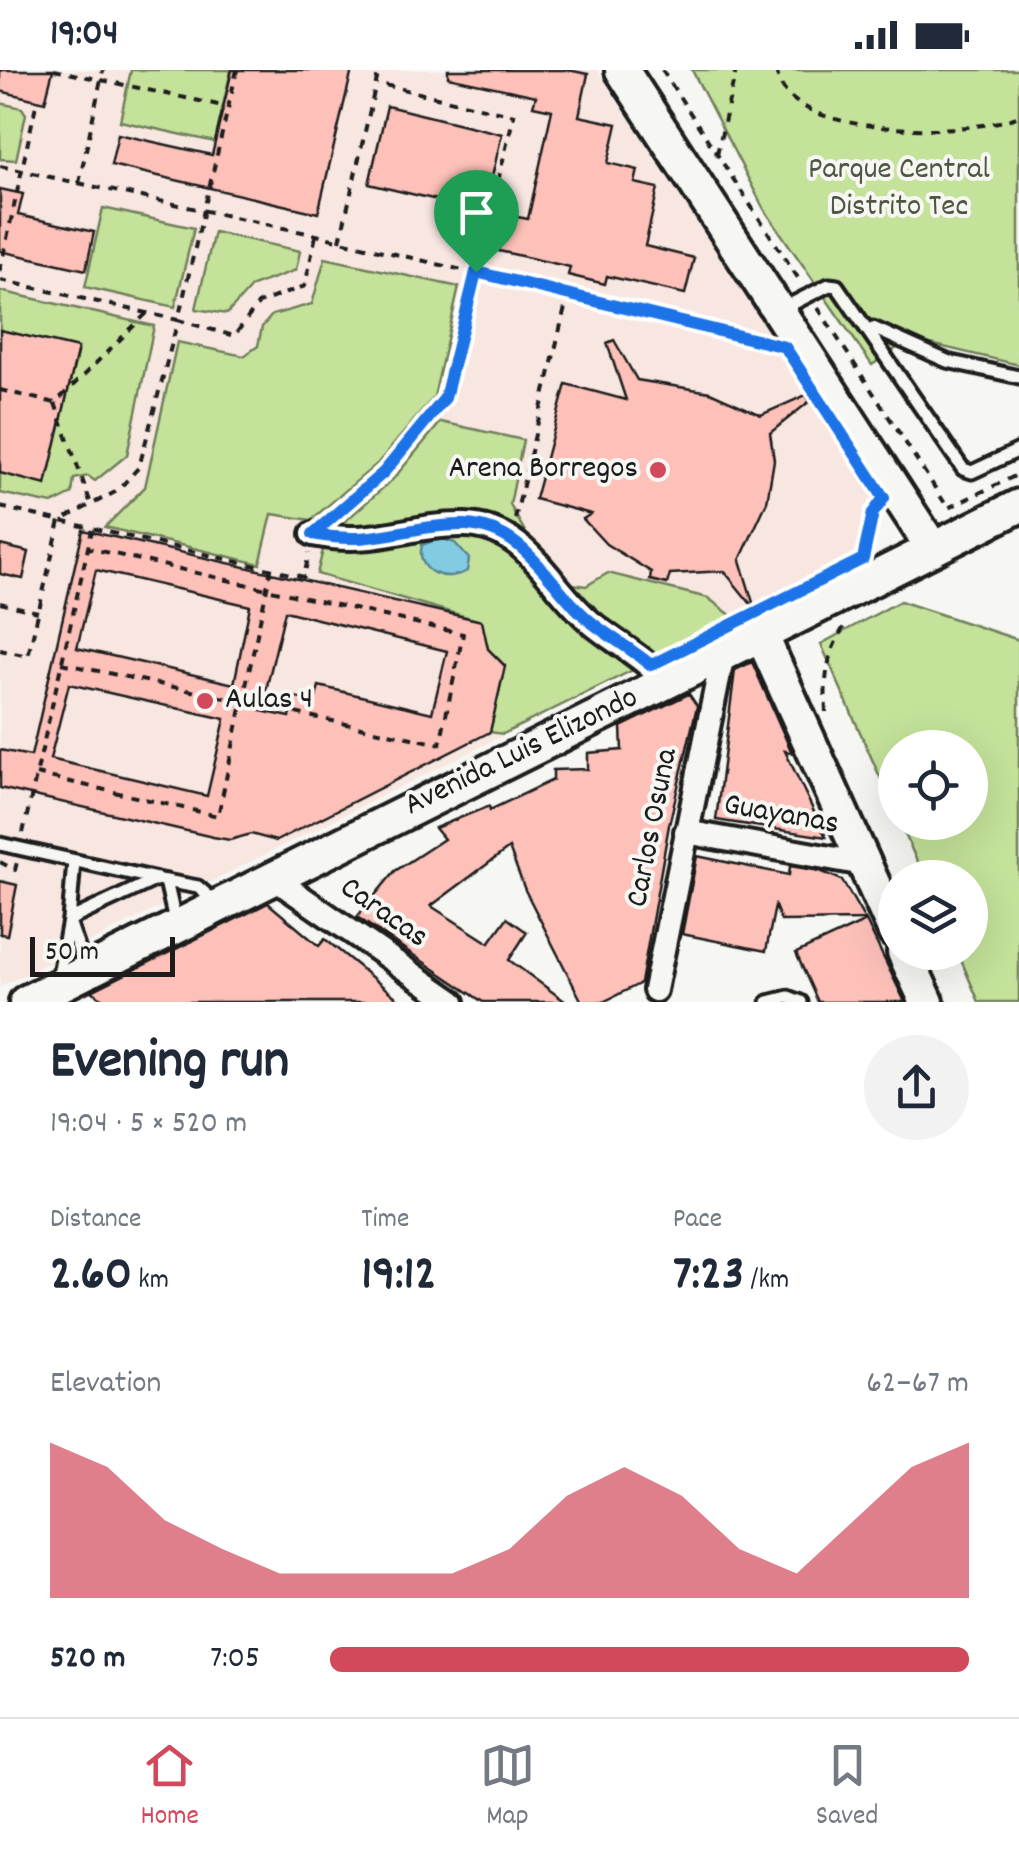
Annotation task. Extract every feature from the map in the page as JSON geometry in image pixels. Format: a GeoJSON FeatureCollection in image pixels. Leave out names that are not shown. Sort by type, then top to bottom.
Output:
{"type":"FeatureCollection","features":[{"type":"Feature","properties":{"kind":"street"},"geometry":{"type":"LineString","coordinates":[[622,70],[793,302]]}},
{"type":"Feature","properties":{"kind":"street"},"geometry":{"type":"LineString","coordinates":[[638,70],[793,302],[938,547]]}},
{"type":"Feature","properties":{"kind":"street","name":"Avenida Luis Elizondo"},"geometry":{"type":"LineString","coordinates":[[46,995],[1019,506]]}},
{"type":"Feature","properties":{"kind":"street"},"geometry":{"type":"LineString","coordinates":[[313,534],[374,540],[467,525],[510,540],[524,547],[593,624],[628,646],[666,682]]}},
{"type":"Feature","properties":{"kind":"street"},"geometry":{"type":"LineString","coordinates":[[761,634],[878,895]]}},
{"type":"Feature","properties":{"kind":"street","name":"Carlos Osuna"},"geometry":{"type":"LineString","coordinates":[[632,1002],[658,996],[686,832],[723,654]]}},
{"type":"Feature","properties":{"kind":"street","name":"Guayanas"},"geometry":{"type":"LineString","coordinates":[[686,832],[864,864]]}},
{"type":"Feature","properties":{"kind":"street","name":"Caracas"},"geometry":{"type":"LineString","coordinates":[[275,879],[448,1000]]}},
{"type":"Feature","properties":{"kind":"street"},"geometry":{"type":"LineString","coordinates":[[912,970],[927,1002]]}},
{"type":"Feature","properties":{"kind":"lane"},"geometry":{"type":"LineString","coordinates":[[793,302],[838,286],[964,469],[972,472],[1019,450]]}},
{"type":"Feature","properties":{"kind":"lane"},"geometry":{"type":"LineString","coordinates":[[868,325],[947,361],[1019,377]]}},
{"type":"Feature","properties":{"kind":"lane"},"geometry":{"type":"LineString","coordinates":[[0,844],[198,887],[220,906]]}},
{"type":"Feature","properties":{"kind":"lane"},"geometry":{"type":"LineString","coordinates":[[46,995],[69,920],[74,861]]}},
{"type":"Feature","properties":{"kind":"lane"},"geometry":{"type":"LineString","coordinates":[[69,920],[161,880]]}},
{"type":"Feature","properties":{"kind":"lane"},"geometry":{"type":"LineString","coordinates":[[161,880],[176,927]]}},
{"type":"Feature","properties":{"kind":"lane"},"geometry":{"type":"LineString","coordinates":[[69,920],[87,972]]}},
{"type":"Feature","properties":{"kind":"lane"},"geometry":{"type":"LineString","coordinates":[[768,1002],[788,996],[801,1002]]}},
{"type":"Feature","properties":{"kind":"path"},"geometry":{"type":"LineString","coordinates":[[54,70],[228,108]]}},
{"type":"Feature","properties":{"kind":"path"},"geometry":{"type":"LineString","coordinates":[[78,184],[103,70]]}},
{"type":"Feature","properties":{"kind":"path"},"geometry":{"type":"LineString","coordinates":[[0,650],[28,656],[60,520],[118,491],[139,467],[237,70]]}},
{"type":"Feature","properties":{"kind":"path"},"geometry":{"type":"LineString","coordinates":[[340,240],[380,70]]}},
{"type":"Feature","properties":{"kind":"path"},"geometry":{"type":"LineString","coordinates":[[662,70],[717,154],[793,302],[948,508],[1019,474]]}},
{"type":"Feature","properties":{"kind":"path"},"geometry":{"type":"LineString","coordinates":[[717,154],[736,70]]}},
{"type":"Feature","properties":{"kind":"path"},"geometry":{"type":"LineString","coordinates":[[777,70],[778,85],[790,100],[830,117],[926,130],[1019,116]]}},
{"type":"Feature","properties":{"kind":"path"},"geometry":{"type":"LineString","coordinates":[[0,507],[304,576],[313,534],[384,472],[445,398],[514,115],[376,84]]}},
{"type":"Feature","properties":{"kind":"path"},"geometry":{"type":"LineString","coordinates":[[0,271],[37,100]]}},
{"type":"Feature","properties":{"kind":"path"},"geometry":{"type":"LineString","coordinates":[[0,166],[340,240],[777,346]]}},
{"type":"Feature","properties":{"kind":"path"},"geometry":{"type":"LineString","coordinates":[[0,280],[234,336],[260,303],[305,286],[316,235]]}},
{"type":"Feature","properties":{"kind":"path"},"geometry":{"type":"LineString","coordinates":[[510,540],[568,295]]}},
{"type":"Feature","properties":{"kind":"path"},"geometry":{"type":"LineString","coordinates":[[54,402],[147,313]]}},
{"type":"Feature","properties":{"kind":"path"},"geometry":{"type":"LineString","coordinates":[[0,390],[54,402]]}},
{"type":"Feature","properties":{"kind":"path"},"geometry":{"type":"LineString","coordinates":[[54,402],[91,504]]}},
{"type":"Feature","properties":{"kind":"path"},"geometry":{"type":"LineString","coordinates":[[863,559],[873,513],[884,498]]}},
{"type":"Feature","properties":{"kind":"path"},"geometry":{"type":"LineString","coordinates":[[0,862],[15,870],[92,528]]}},
{"type":"Feature","properties":{"kind":"path"},"geometry":{"type":"LineString","coordinates":[[62,664],[440,744],[463,634],[88,548]]}},
{"type":"Feature","properties":{"kind":"path"},"geometry":{"type":"LineString","coordinates":[[36,774],[218,816],[271,569]]}},
{"type":"Feature","properties":{"kind":"path"},"geometry":{"type":"LineString","coordinates":[[0,603],[38,612]]}},
{"type":"Feature","properties":{"kind":"path"},"geometry":{"type":"LineString","coordinates":[[818,704],[826,721],[824,675],[834,642],[849,619],[844,610]]}},
{"type":"Feature","properties":{"kind":"shaded area"},"geometry":{"type":"Polygon","coordinates":[[[0,70],[597,70],[878,500],[867,519],[862,556],[0,987],[0,70]]]}},
{"type":"Feature","properties":{"kind":"green space"},"geometry":{"type":"Polygon","coordinates":[[[131,70],[231,70],[215,142],[120,121],[131,70]]]}},
{"type":"Feature","properties":{"kind":"green space","name":"Parque Central Distrito Tec"},"geometry":{"type":"Polygon","coordinates":[[[692,70],[1019,70],[1019,365],[910,339],[872,365],[764,209],[692,70]]]}},
{"type":"Feature","properties":{"kind":"green space"},"geometry":{"type":"Polygon","coordinates":[[[0,103],[22,108],[26,114],[16,160],[0,159],[0,103]]]}},
{"type":"Feature","properties":{"kind":"green space"},"geometry":{"type":"Polygon","coordinates":[[[103,208],[194,228],[175,307],[85,287],[103,208]]]}},
{"type":"Feature","properties":{"kind":"green space"},"geometry":{"type":"Polygon","coordinates":[[[214,232],[300,251],[296,270],[252,286],[227,314],[196,309],[214,232]]]}},
{"type":"Feature","properties":{"kind":"green space"},"geometry":{"type":"Polygon","coordinates":[[[325,258],[459,287],[434,397],[377,464],[311,520],[272,514],[260,564],[105,527],[145,487],[177,342],[244,356],[258,346],[262,327],[272,315],[312,304],[325,258]]]}},
{"type":"Feature","properties":{"kind":"green space"},"geometry":{"type":"Polygon","coordinates":[[[0,291],[154,326],[127,455],[95,481],[88,476],[74,479],[72,494],[52,504],[0,493],[0,473],[46,484],[78,349],[0,330],[0,291]]]}},
{"type":"Feature","properties":{"kind":"green space"},"geometry":{"type":"Polygon","coordinates":[[[441,422],[523,440],[510,505],[553,581],[586,586],[608,573],[708,598],[736,619],[503,734],[490,732],[505,666],[488,649],[481,621],[317,574],[326,538],[393,479],[441,422]]]}},
{"type":"Feature","properties":{"kind":"green space"},"geometry":{"type":"Polygon","coordinates":[[[900,601],[1019,640],[1019,1002],[979,1002],[965,970],[988,970],[988,860],[916,860],[908,840],[988,840],[988,730],[878,730],[878,773],[821,644],[900,601]]]}},
{"type":"Feature","properties":{"kind":"water"},"geometry":{"type":"Polygon","coordinates":[[[440,538],[455,543],[469,559],[467,571],[442,575],[423,563],[422,545],[440,538]]]}},
{"type":"Feature","properties":{"kind":"building"},"geometry":{"type":"Polygon","coordinates":[[[0,70],[53,70],[45,102],[0,91],[0,70]]]}},
{"type":"Feature","properties":{"kind":"building"},"geometry":{"type":"Polygon","coordinates":[[[232,70],[352,70],[318,213],[111,165],[118,134],[212,155],[232,70]]]}},
{"type":"Feature","properties":{"kind":"building"},"geometry":{"type":"Polygon","coordinates":[[[448,70],[568,70],[588,74],[579,116],[617,124],[608,163],[638,170],[635,183],[658,188],[645,246],[694,258],[685,294],[607,276],[605,284],[568,275],[570,267],[499,251],[507,215],[528,219],[552,110],[533,106],[536,96],[448,77],[448,70]]]}},
{"type":"Feature","properties":{"kind":"building"},"geometry":{"type":"Polygon","coordinates":[[[387,106],[502,134],[484,211],[369,184],[387,106]]]}},
{"type":"Feature","properties":{"kind":"building"},"geometry":{"type":"Polygon","coordinates":[[[0,189],[23,194],[18,215],[94,232],[86,270],[0,251],[0,189]]]}},
{"type":"Feature","properties":{"kind":"building"},"geometry":{"type":"Polygon","coordinates":[[[0,330],[78,348],[46,485],[0,473],[0,330]]]}},
{"type":"Feature","properties":{"kind":"building","name":"Arena Borregos"},"geometry":{"type":"Polygon","coordinates":[[[614,340],[637,380],[710,392],[761,415],[806,395],[810,401],[770,433],[774,460],[767,502],[740,560],[755,609],[724,571],[670,574],[667,584],[650,580],[651,572],[606,544],[583,519],[591,514],[535,499],[566,384],[626,400],[607,343],[614,340]]]}},
{"type":"Feature","properties":{"kind":"building"},"geometry":{"type":"Polygon","coordinates":[[[83,530],[482,621],[488,649],[505,666],[490,732],[276,841],[251,834],[230,840],[213,837],[0,788],[0,750],[31,756],[83,530]],[[96,570],[77,648],[234,684],[250,606],[96,570]],[[285,611],[261,711],[290,717],[295,697],[315,702],[319,686],[432,713],[447,651],[285,611]],[[69,684],[50,759],[207,796],[225,719],[69,684]]]}},
{"type":"Feature","properties":{"kind":"building"},"geometry":{"type":"Polygon","coordinates":[[[0,545],[29,552],[23,579],[0,574],[0,545]]]}},
{"type":"Feature","properties":{"kind":"building"},"geometry":{"type":"Polygon","coordinates":[[[752,662],[792,753],[785,751],[826,837],[716,820],[735,670],[752,662]]]}},
{"type":"Feature","properties":{"kind":"building"},"geometry":{"type":"Polygon","coordinates":[[[689,694],[697,706],[669,825],[641,983],[603,1002],[582,1002],[525,890],[509,848],[431,906],[489,943],[507,918],[527,932],[509,960],[566,1002],[483,1002],[357,917],[395,871],[444,839],[435,828],[489,806],[490,810],[553,780],[553,770],[588,769],[588,753],[622,750],[621,727],[689,694]]]}},
{"type":"Feature","properties":{"kind":"building"},"geometry":{"type":"Polygon","coordinates":[[[697,856],[789,875],[790,866],[820,871],[842,880],[865,920],[781,921],[775,906],[766,951],[682,934],[697,856]]]}},
{"type":"Feature","properties":{"kind":"building"},"geometry":{"type":"Polygon","coordinates":[[[0,881],[17,885],[7,935],[0,934],[0,881]]]}},
{"type":"Feature","properties":{"kind":"building"},"geometry":{"type":"Polygon","coordinates":[[[268,903],[319,946],[325,939],[402,1002],[107,1002],[92,991],[268,903]]]}},
{"type":"Feature","properties":{"kind":"building"},"geometry":{"type":"Polygon","coordinates":[[[866,921],[878,946],[878,970],[890,970],[905,1002],[818,1002],[796,953],[866,921]]]}},
{"type":"Feature","properties":{"kind":"place","name":"Arena Borregos"},"geometry":{"type":"Point","coordinates":[658,470]}},
{"type":"Feature","properties":{"kind":"place","name":"Aulas 4"},"geometry":{"type":"Point","coordinates":[205,701]}},
{"type":"Feature","properties":{"kind":"route"},"geometry":{"type":"LineString","coordinates":[[476,272],[785,347],[884,498],[873,513],[863,559],[651,665],[593,624],[524,547],[498,533],[467,525],[374,540],[313,534],[384,472],[445,398],[476,272]]}}]}
